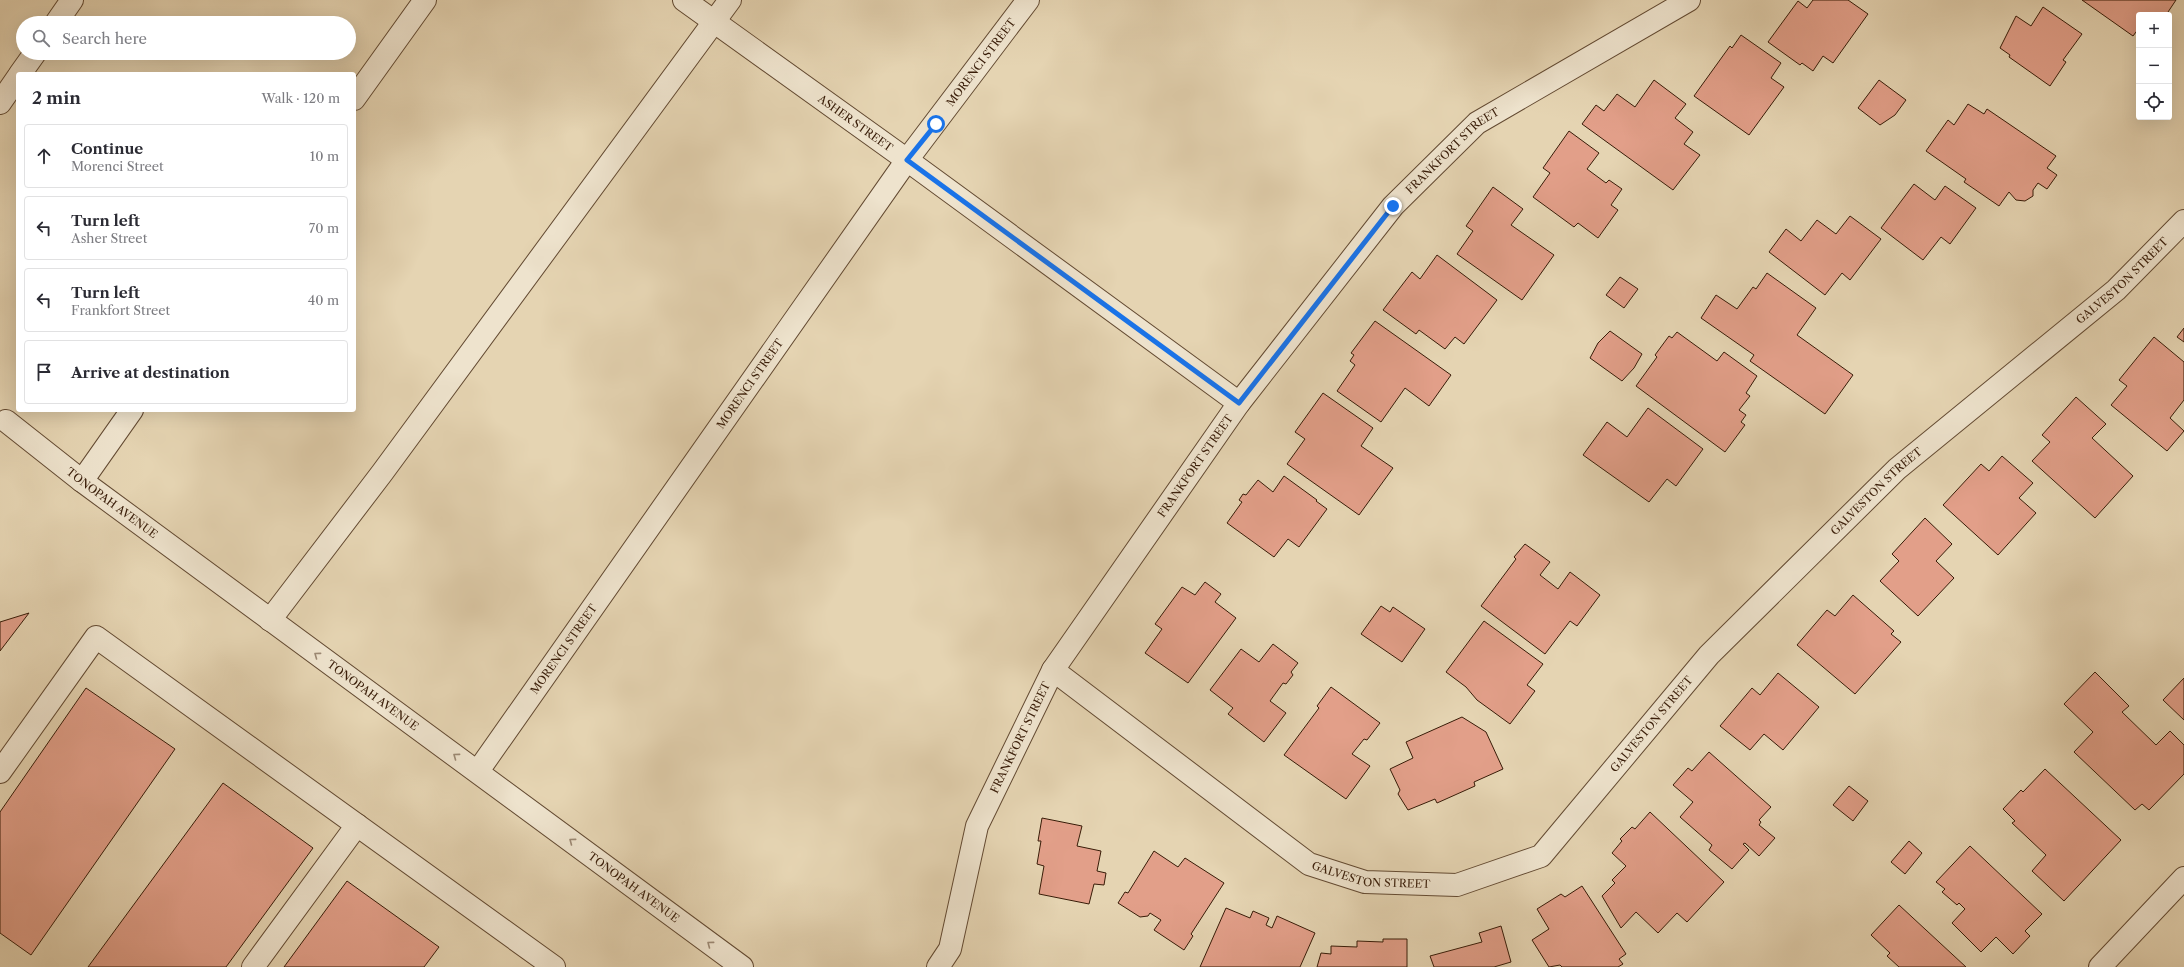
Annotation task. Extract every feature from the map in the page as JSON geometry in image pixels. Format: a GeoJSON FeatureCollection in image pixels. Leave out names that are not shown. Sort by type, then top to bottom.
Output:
{"type":"FeatureCollection","features":[{"type":"Feature","properties":{"kind":"street"},"geometry":{"type":"LineString","coordinates":[[61,16],[72,0]]}},
{"type":"Feature","properties":{"kind":"street"},"geometry":{"type":"LineString","coordinates":[[356,96],[425,0]]}},
{"type":"Feature","properties":{"kind":"street","name":"ASHER STREET"},"geometry":{"type":"LineString","coordinates":[[684,0],[907,160],[1239,403]]}},
{"type":"Feature","properties":{"kind":"street"},"geometry":{"type":"LineString","coordinates":[[270,620],[382,473],[730,0]]}},
{"type":"Feature","properties":{"kind":"street","name":"MORENCI STREET"},"geometry":{"type":"LineString","coordinates":[[478,771],[907,160],[1028,0]]}},
{"type":"Feature","properties":{"kind":"street","name":"FRANKFORT STREET"},"geometry":{"type":"LineString","coordinates":[[938,967],[950,949],[977,826],[1053,670],[1239,403],[1393,206],[1477,123],[1689,0]]}},
{"type":"Feature","properties":{"kind":"street"},"geometry":{"type":"LineString","coordinates":[[21,72],[30,60]]}},
{"type":"Feature","properties":{"kind":"street"},"geometry":{"type":"LineString","coordinates":[[0,103],[16,80]]}},
{"type":"Feature","properties":{"kind":"street","name":"GALVESTON STREET"},"geometry":{"type":"LineString","coordinates":[[1053,670],[1309,864],[1365,882],[1457,885],[1541,856],[1709,655],[1897,469],[2116,290],[2184,221]]}},
{"type":"Feature","properties":{"kind":"street"},"geometry":{"type":"LineString","coordinates":[[82,481],[131,412]]}},
{"type":"Feature","properties":{"kind":"street","name":"TONOPAH AVENUE"},"geometry":{"type":"LineString","coordinates":[[6,421],[82,481],[478,771],[742,967]]}},
{"type":"Feature","properties":{"kind":"street"},"geometry":{"type":"LineString","coordinates":[[0,772],[96,637],[554,967]]}},
{"type":"Feature","properties":{"kind":"street"},"geometry":{"type":"LineString","coordinates":[[253,967],[357,825]]}},
{"type":"Feature","properties":{"kind":"street"},"geometry":{"type":"LineString","coordinates":[[2100,967],[2184,878]]}},
{"type":"Feature","properties":{"kind":"building"},"geometry":{"type":"Polygon","coordinates":[[[1813,0],[1848,0],[1868,14],[1833,63],[1823,56],[1813,71],[1802,63],[1800,65],[1768,42],[1798,1],[1807,8],[1813,0]]]}},
{"type":"Feature","properties":{"kind":"building"},"geometry":{"type":"Polygon","coordinates":[[[2082,0],[2176,0],[2168,12],[2136,12],[2136,32],[2133,36],[2082,0]]]}},
{"type":"Feature","properties":{"kind":"building"},"geometry":{"type":"Polygon","coordinates":[[[2043,7],[2082,34],[2063,60],[2066,62],[2050,86],[2009,57],[2010,55],[2000,48],[2016,16],[2031,26],[2043,7]]]}},
{"type":"Feature","properties":{"kind":"building"},"geometry":{"type":"Polygon","coordinates":[[[1741,35],[1781,63],[1771,78],[1784,87],[1749,135],[1694,96],[1730,46],[1732,48],[1741,35]]]}},
{"type":"Feature","properties":{"kind":"building"},"geometry":{"type":"Polygon","coordinates":[[[1654,80],[1686,104],[1675,118],[1693,132],[1684,144],[1700,155],[1673,190],[1582,124],[1596,105],[1604,111],[1617,94],[1635,107],[1654,80]]]}},
{"type":"Feature","properties":{"kind":"building"},"geometry":{"type":"Polygon","coordinates":[[[1879,80],[1906,100],[1895,115],[1880,125],[1858,108],[1879,80]]]}},
{"type":"Feature","properties":{"kind":"building"},"geometry":{"type":"Polygon","coordinates":[[[1968,104],[1984,114],[1987,109],[2056,156],[2047,168],[2057,175],[2047,189],[2038,183],[2033,190],[2033,196],[2025,201],[2016,200],[2009,192],[1999,206],[1964,182],[1966,179],[1926,151],[1948,120],[1954,125],[1968,104]]]}},
{"type":"Feature","properties":{"kind":"building"},"geometry":{"type":"Polygon","coordinates":[[[1569,131],[1599,153],[1587,169],[1606,183],[1609,180],[1622,189],[1611,205],[1618,210],[1598,238],[1578,223],[1574,227],[1533,197],[1550,173],[1543,168],[1569,131]]]}},
{"type":"Feature","properties":{"kind":"building"},"geometry":{"type":"Polygon","coordinates":[[[1914,184],[1935,200],[1945,186],[1976,208],[1950,244],[1941,237],[1923,260],[1881,228],[1914,184]]]}},
{"type":"Feature","properties":{"kind":"building"},"geometry":{"type":"Polygon","coordinates":[[[1493,187],[1523,209],[1511,225],[1554,255],[1522,300],[1457,254],[1473,231],[1466,226],[1493,187]]]}},
{"type":"Feature","properties":{"kind":"building"},"geometry":{"type":"Polygon","coordinates":[[[1850,216],[1881,239],[1850,280],[1842,273],[1825,295],[1769,252],[1786,229],[1801,241],[1817,220],[1836,234],[1850,216]]]}},
{"type":"Feature","properties":{"kind":"building"},"geometry":{"type":"Polygon","coordinates":[[[1437,255],[1497,300],[1464,344],[1455,337],[1445,349],[1419,330],[1416,334],[1383,310],[1412,272],[1420,279],[1437,255]]]}},
{"type":"Feature","properties":{"kind":"building"},"geometry":{"type":"Polygon","coordinates":[[[1767,273],[1816,308],[1797,335],[1853,375],[1825,414],[1750,361],[1754,355],[1701,318],[1716,295],[1737,309],[1753,287],[1756,289],[1767,273]]]}},
{"type":"Feature","properties":{"kind":"building"},"geometry":{"type":"Polygon","coordinates":[[[1620,277],[1638,289],[1624,308],[1606,295],[1620,277]]]}},
{"type":"Feature","properties":{"kind":"building"},"geometry":{"type":"Polygon","coordinates":[[[1375,321],[1451,375],[1429,406],[1405,388],[1381,422],[1337,391],[1355,365],[1350,361],[1354,355],[1351,353],[1375,321]]]}},
{"type":"Feature","properties":{"kind":"building"},"geometry":{"type":"Polygon","coordinates":[[[2184,328],[2184,342],[2177,337],[2184,328]]]}},
{"type":"Feature","properties":{"kind":"building"},"geometry":{"type":"Polygon","coordinates":[[[1610,331],[1642,354],[1634,368],[1622,381],[1590,358],[1598,343],[1610,331]]]}},
{"type":"Feature","properties":{"kind":"building"},"geometry":{"type":"Polygon","coordinates":[[[1677,332],[1717,361],[1724,352],[1757,376],[1746,393],[1750,396],[1739,410],[1746,415],[1741,422],[1745,425],[1725,452],[1636,386],[1657,357],[1655,355],[1669,336],[1672,338],[1677,332]]]}},
{"type":"Feature","properties":{"kind":"building"},"geometry":{"type":"Polygon","coordinates":[[[2154,337],[2184,362],[2184,400],[2170,418],[2184,431],[2167,451],[2111,405],[2127,386],[2119,380],[2154,337]]]}},
{"type":"Feature","properties":{"kind":"building"},"geometry":{"type":"Polygon","coordinates":[[[1323,393],[1373,428],[1361,446],[1393,468],[1359,515],[1287,464],[1305,439],[1295,432],[1323,393]]]}},
{"type":"Feature","properties":{"kind":"building"},"geometry":{"type":"Polygon","coordinates":[[[2076,397],[2106,424],[2092,438],[2133,476],[2095,518],[2032,461],[2050,442],[2042,435],[2076,397]]]}},
{"type":"Feature","properties":{"kind":"building"},"geometry":{"type":"Polygon","coordinates":[[[1648,408],[1703,449],[1676,486],[1667,479],[1649,502],[1583,455],[1607,422],[1627,437],[1648,408]]]}},
{"type":"Feature","properties":{"kind":"building"},"geometry":{"type":"Polygon","coordinates":[[[2002,456],[2033,483],[2019,498],[2036,513],[1998,555],[1943,505],[1981,464],[1989,471],[2002,456]]]}},
{"type":"Feature","properties":{"kind":"building"},"geometry":{"type":"Polygon","coordinates":[[[1284,476],[1327,509],[1299,547],[1288,539],[1274,557],[1227,523],[1242,502],[1239,500],[1243,494],[1246,495],[1258,480],[1273,492],[1284,476]]]}},
{"type":"Feature","properties":{"kind":"building"},"geometry":{"type":"Polygon","coordinates":[[[1925,518],[1952,544],[1936,561],[1954,578],[1918,616],[1880,581],[1899,561],[1892,554],[1925,518]]]}},
{"type":"Feature","properties":{"kind":"building"},"geometry":{"type":"Polygon","coordinates":[[[1525,544],[1550,562],[1540,575],[1558,589],[1570,572],[1600,595],[1577,626],[1570,621],[1545,654],[1481,606],[1516,559],[1514,557],[1525,544]]]}},
{"type":"Feature","properties":{"kind":"building"},"geometry":{"type":"Polygon","coordinates":[[[1205,582],[1221,594],[1215,602],[1236,618],[1188,683],[1145,653],[1162,629],[1155,624],[1182,587],[1195,595],[1205,582]]]}},
{"type":"Feature","properties":{"kind":"building"},"geometry":{"type":"Polygon","coordinates":[[[1853,595],[1894,631],[1891,634],[1901,642],[1855,694],[1797,645],[1827,610],[1835,616],[1853,595]]]}},
{"type":"Feature","properties":{"kind":"building"},"geometry":{"type":"Polygon","coordinates":[[[1381,606],[1390,612],[1393,607],[1425,629],[1402,662],[1361,634],[1381,606]]]}},
{"type":"Feature","properties":{"kind":"building"},"geometry":{"type":"Polygon","coordinates":[[[29,613],[0,651],[0,622],[29,613]]]}},
{"type":"Feature","properties":{"kind":"building"},"geometry":{"type":"Polygon","coordinates":[[[1484,621],[1543,664],[1527,685],[1535,691],[1510,724],[1477,700],[1466,687],[1446,672],[1484,621]]]}},
{"type":"Feature","properties":{"kind":"building"},"geometry":{"type":"Polygon","coordinates":[[[1273,644],[1298,663],[1291,672],[1293,675],[1286,684],[1283,683],[1270,701],[1286,713],[1264,742],[1228,714],[1233,708],[1210,690],[1241,649],[1259,662],[1273,644]]]}},
{"type":"Feature","properties":{"kind":"building"},"geometry":{"type":"Polygon","coordinates":[[[2095,672],[2129,706],[2122,712],[2156,745],[2170,731],[2184,745],[2184,774],[2149,810],[2142,804],[2135,810],[2074,752],[2093,732],[2064,704],[2095,672]]]}},
{"type":"Feature","properties":{"kind":"building"},"geometry":{"type":"Polygon","coordinates":[[[1778,673],[1819,707],[1783,750],[1764,734],[1750,750],[1720,726],[1752,688],[1760,695],[1778,673]]]}},
{"type":"Feature","properties":{"kind":"building"},"geometry":{"type":"Polygon","coordinates":[[[2184,678],[2184,720],[2163,700],[2184,678]]]}},
{"type":"Feature","properties":{"kind":"building"},"geometry":{"type":"Polygon","coordinates":[[[1331,687],[1380,723],[1367,740],[1364,739],[1352,754],[1370,766],[1346,799],[1284,755],[1319,708],[1317,706],[1331,687]]]}},
{"type":"Feature","properties":{"kind":"building"},"geometry":{"type":"Polygon","coordinates":[[[86,688],[175,749],[31,955],[0,933],[0,812],[86,688]]]}},
{"type":"Feature","properties":{"kind":"building"},"geometry":{"type":"Polygon","coordinates":[[[1462,717],[1486,732],[1503,769],[1474,782],[1475,786],[1437,803],[1435,799],[1408,810],[1398,794],[1400,790],[1390,769],[1413,758],[1406,742],[1462,717]]]}},
{"type":"Feature","properties":{"kind":"building"},"geometry":{"type":"Polygon","coordinates":[[[1709,752],[1771,807],[1759,820],[1761,822],[1759,825],[1775,838],[1759,856],[1745,843],[1743,844],[1749,850],[1732,869],[1709,850],[1712,845],[1680,817],[1693,802],[1673,785],[1688,768],[1692,771],[1709,752]]]}},
{"type":"Feature","properties":{"kind":"building"},"geometry":{"type":"Polygon","coordinates":[[[2045,769],[2121,840],[2064,901],[2032,871],[2046,855],[2012,823],[2015,821],[2003,809],[2021,790],[2023,792],[2045,769]]]}},
{"type":"Feature","properties":{"kind":"building"},"geometry":{"type":"Polygon","coordinates":[[[223,783],[313,848],[226,967],[88,967],[223,783]]]}},
{"type":"Feature","properties":{"kind":"building"},"geometry":{"type":"Polygon","coordinates":[[[1849,786],[1868,801],[1853,821],[1833,805],[1849,786]]]}},
{"type":"Feature","properties":{"kind":"building"},"geometry":{"type":"Polygon","coordinates":[[[1650,812],[1724,882],[1687,922],[1677,913],[1658,933],[1636,912],[1621,928],[1602,896],[1615,883],[1612,880],[1626,866],[1612,853],[1622,841],[1620,839],[1632,827],[1635,829],[1650,812]]]}},
{"type":"Feature","properties":{"kind":"building"},"geometry":{"type":"Polygon","coordinates":[[[1042,818],[1082,826],[1077,846],[1101,851],[1097,871],[1106,873],[1104,885],[1094,884],[1089,904],[1039,894],[1044,866],[1037,864],[1041,841],[1038,841],[1042,818]]]}},
{"type":"Feature","properties":{"kind":"building"},"geometry":{"type":"Polygon","coordinates":[[[1909,841],[1922,853],[1905,874],[1891,862],[1909,841]]]}},
{"type":"Feature","properties":{"kind":"building"},"geometry":{"type":"Polygon","coordinates":[[[1970,846],[2042,914],[2025,931],[2030,936],[2013,954],[1996,937],[1981,952],[1952,923],[1965,909],[1959,903],[1957,905],[1942,892],[1945,889],[1936,882],[1970,846]]]}},
{"type":"Feature","properties":{"kind":"building"},"geometry":{"type":"Polygon","coordinates":[[[1154,851],[1178,867],[1185,858],[1224,883],[1191,934],[1193,936],[1184,950],[1154,930],[1161,920],[1150,913],[1148,916],[1140,917],[1118,903],[1125,892],[1128,893],[1154,851]]]}},
{"type":"Feature","properties":{"kind":"building"},"geometry":{"type":"Polygon","coordinates":[[[347,881],[439,947],[424,967],[284,967],[347,881]]]}},
{"type":"Feature","properties":{"kind":"building"},"geometry":{"type":"Polygon","coordinates":[[[1582,886],[1626,954],[1619,959],[1623,964],[1618,967],[1562,967],[1560,965],[1549,967],[1532,940],[1549,929],[1537,909],[1561,894],[1565,897],[1582,886]]]}},
{"type":"Feature","properties":{"kind":"building"},"geometry":{"type":"Polygon","coordinates":[[[1899,905],[1966,967],[1899,967],[1887,956],[1890,953],[1871,935],[1899,905]]]}},
{"type":"Feature","properties":{"kind":"building"},"geometry":{"type":"Polygon","coordinates":[[[1226,908],[1250,918],[1253,911],[1269,918],[1266,925],[1272,928],[1277,916],[1315,933],[1300,967],[1200,967],[1226,908]]]}},
{"type":"Feature","properties":{"kind":"building"},"geometry":{"type":"Polygon","coordinates":[[[1501,926],[1511,962],[1494,967],[1434,967],[1430,956],[1482,942],[1479,933],[1501,926]]]}},
{"type":"Feature","properties":{"kind":"building"},"geometry":{"type":"Polygon","coordinates":[[[1383,939],[1407,939],[1407,967],[1317,967],[1321,953],[1331,954],[1331,946],[1357,947],[1357,941],[1383,942],[1383,939]]]}},
{"type":"Feature","properties":{"kind":"route"},"geometry":{"type":"LineString","coordinates":[[936,124],[907,160],[1239,403],[1393,206]]}}]}
